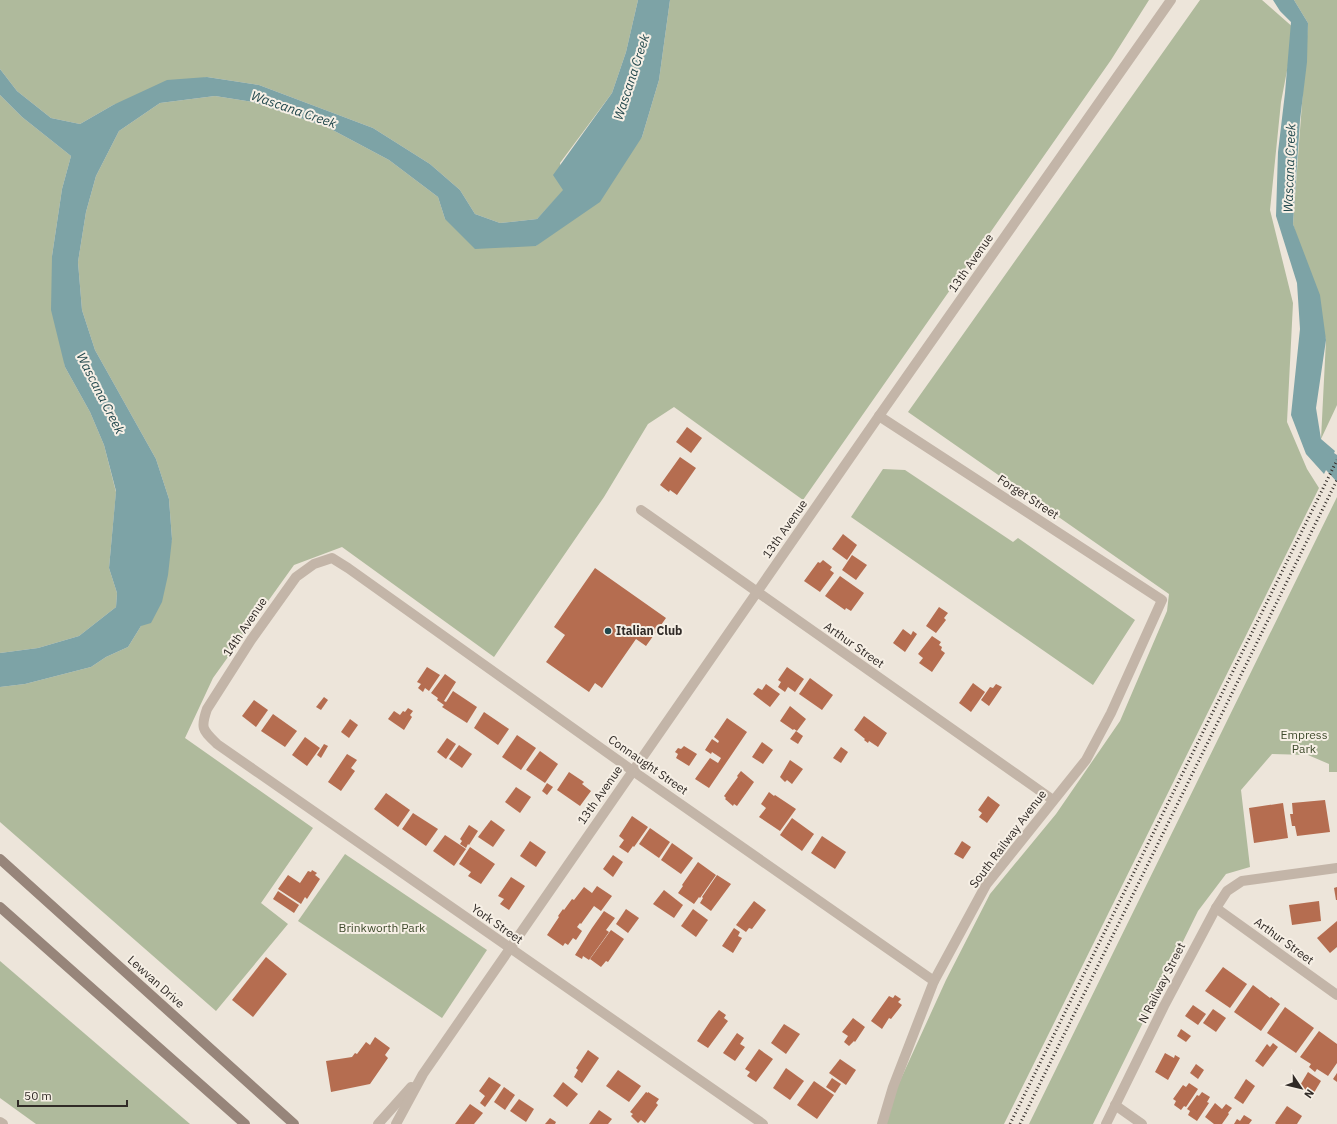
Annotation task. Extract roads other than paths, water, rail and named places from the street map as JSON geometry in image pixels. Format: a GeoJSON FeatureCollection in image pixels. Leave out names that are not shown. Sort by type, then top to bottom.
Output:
{"type":"FeatureCollection","features":[{"type":"Feature","properties":{"kind":"main road","name":"Lewvan Drive"},"geometry":{"type":"LineString","coordinates":[[0,859],[294,1124]]}},
{"type":"Feature","properties":{"kind":"main road"},"geometry":{"type":"LineString","coordinates":[[0,907],[245,1124]]}},
{"type":"Feature","properties":{"kind":"street","name":"13th Avenue"},"geometry":{"type":"LineString","coordinates":[[396,1124],[423,1074],[879,416],[1171,0]]}},
{"type":"Feature","properties":{"kind":"street","name":"Forget Street"},"geometry":{"type":"LineString","coordinates":[[879,416],[1162,600]]}},
{"type":"Feature","properties":{"kind":"street","name":"Arthur Street"},"geometry":{"type":"LineString","coordinates":[[641,510],[1053,800]]}},
{"type":"Feature","properties":{"kind":"street","name":"14th Avenue"},"geometry":{"type":"LineString","coordinates":[[218,744],[205,732],[203,721],[207,709],[251,640],[296,577],[314,564],[332,558],[348,568]]}},
{"type":"Feature","properties":{"kind":"street","name":"Connaught Street"},"geometry":{"type":"LineString","coordinates":[[348,568],[633,771],[934,981]]}},
{"type":"Feature","properties":{"kind":"street","name":"South Railway Avenue"},"geometry":{"type":"LineString","coordinates":[[882,1124],[893,1087],[934,981],[986,885],[1086,760],[1111,713],[1162,600]]}},
{"type":"Feature","properties":{"kind":"street","name":"York Street"},"geometry":{"type":"LineString","coordinates":[[218,744],[763,1124]]}},
{"type":"Feature","properties":{"kind":"street","name":"N Railway Street"},"geometry":{"type":"LineString","coordinates":[[1106,1124],[1164,1006],[1216,908],[1227,891],[1242,881],[1337,868]]}},
{"type":"Feature","properties":{"kind":"street","name":"Arthur Street"},"geometry":{"type":"LineString","coordinates":[[1216,908],[1337,995]]}},
{"type":"Feature","properties":{"kind":"street","name":"13th Avenue"},"geometry":{"type":"LineString","coordinates":[[378,1124],[423,1074]]}},
{"type":"Feature","properties":{"kind":"street"},"geometry":{"type":"LineString","coordinates":[[1115,1105],[1142,1124]]}},
{"type":"Feature","properties":{"kind":"water","name":"Wascana Creek"},"geometry":{"type":"Polygon","coordinates":[[[638,0],[670,0],[659,80],[642,137],[600,202],[536,246],[475,249],[445,219],[438,197],[389,160],[327,127],[253,102],[215,96],[160,103],[119,131],[96,176],[86,212],[78,262],[82,310],[95,350],[156,459],[169,499],[172,539],[168,575],[162,602],[151,623],[141,626],[128,647],[106,657],[91,667],[25,684],[0,687],[0,653],[38,648],[79,636],[116,607],[117,593],[109,568],[116,491],[104,445],[90,412],[65,367],[51,310],[52,256],[62,189],[71,156],[22,117],[0,95],[0,69],[17,91],[51,118],[80,124],[113,105],[167,80],[207,77],[259,85],[373,128],[430,164],[460,190],[475,214],[500,223],[537,219],[563,190],[553,175],[612,93],[626,52],[638,0]]]}},
{"type":"Feature","properties":{"kind":"water","name":"Wascana Creek"},"geometry":{"type":"Polygon","coordinates":[[[1273,0],[1294,0],[1308,23],[1307,62],[1300,120],[1293,224],[1320,295],[1326,340],[1316,408],[1321,439],[1335,451],[1334,453],[1337,455],[1337,482],[1326,470],[1324,474],[1306,454],[1291,415],[1300,329],[1297,283],[1276,216],[1278,152],[1291,22],[1280,11],[1273,0]]]}},
{"type":"Feature","properties":{"kind":"railway"},"geometry":{"type":"LineString","coordinates":[[1010,1124],[1337,460]]}},
{"type":"Feature","properties":{"kind":"railway"},"geometry":{"type":"LineString","coordinates":[[1020,1124],[1337,480]]}},
{"type":"Feature","properties":{"kind":"place","name":"Italian Club"},"geometry":{"type":"Point","coordinates":[608,631]}},
{"type":"Feature","properties":{"kind":"park label","name":"Empress Park"},"geometry":{"type":"Point","coordinates":[1304,742]}},
{"type":"Feature","properties":{"kind":"park label","name":"Brinkworth Park"},"geometry":{"type":"Point","coordinates":[382,928]}}]}
